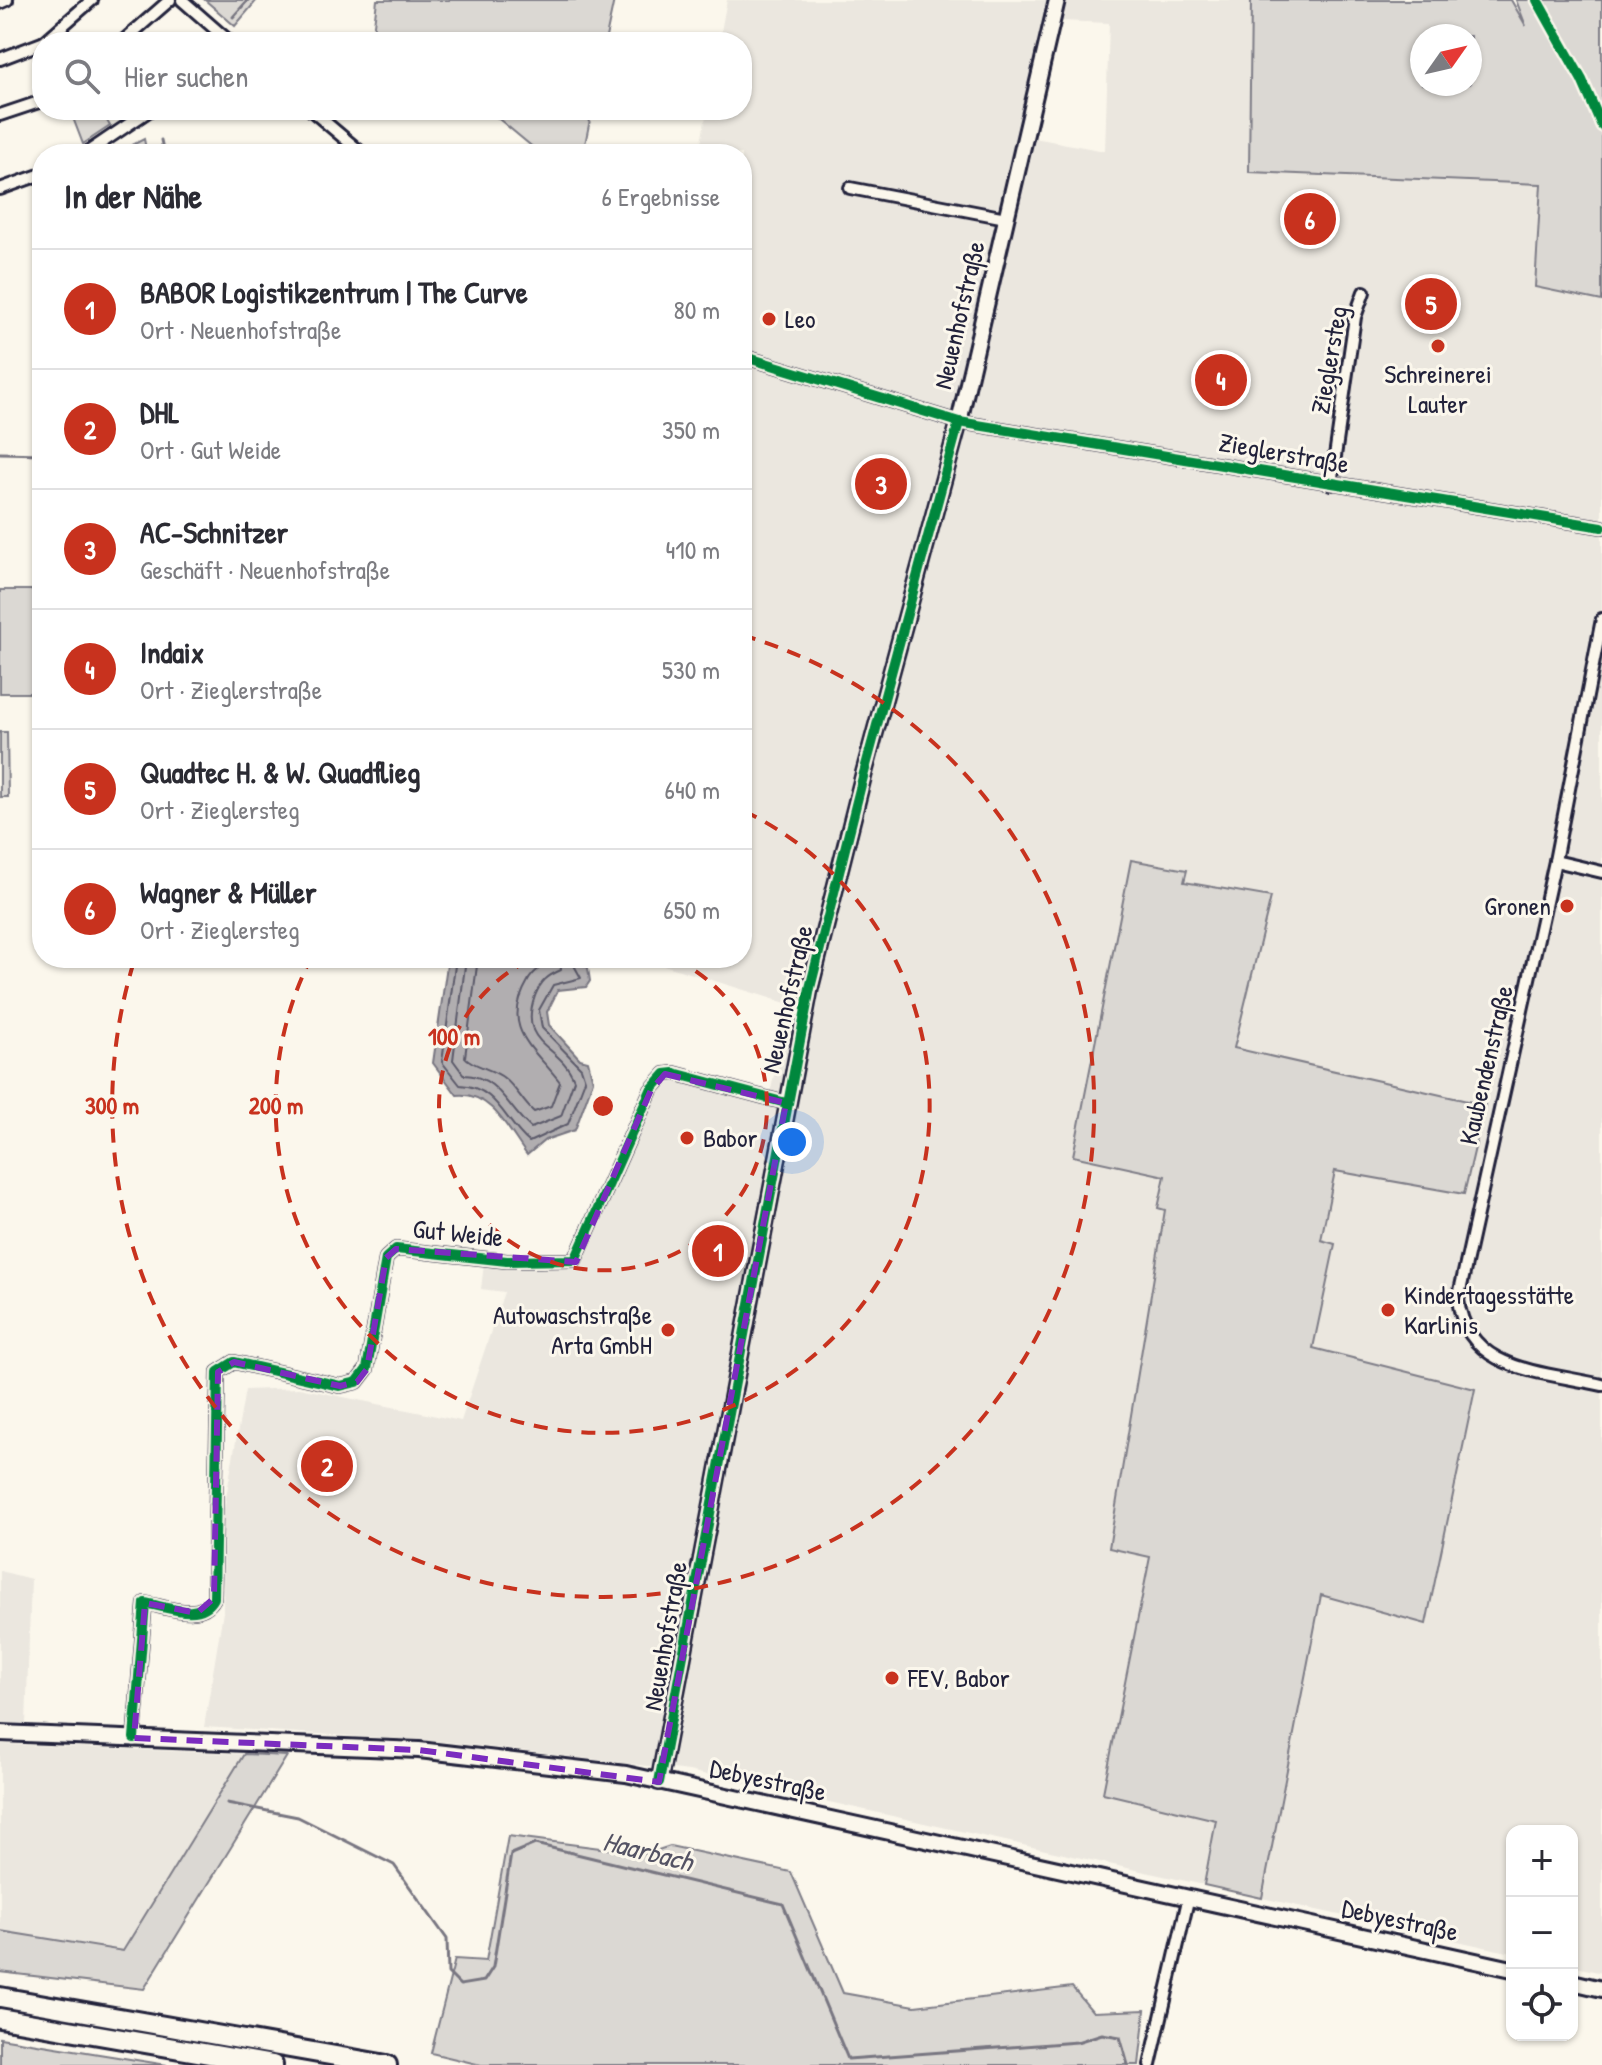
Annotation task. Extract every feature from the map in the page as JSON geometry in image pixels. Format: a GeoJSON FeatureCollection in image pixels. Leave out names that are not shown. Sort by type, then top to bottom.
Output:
{"type":"FeatureCollection","features":[{"type":"Feature","properties":{"kind":"highway"},"geometry":{"type":"LineString","coordinates":[[0,1997],[387,2065]]}},
{"type":"Feature","properties":{"kind":"highway"},"geometry":{"type":"LineString","coordinates":[[0,2018],[273,2065]]}},
{"type":"Feature","properties":{"kind":"street"},"geometry":{"type":"LineString","coordinates":[[0,3],[7,0]]}},
{"type":"Feature","properties":{"kind":"street"},"geometry":{"type":"LineString","coordinates":[[55,32],[92,0]]}},
{"type":"Feature","properties":{"kind":"street"},"geometry":{"type":"LineString","coordinates":[[133,32],[170,0]]}},
{"type":"Feature","properties":{"kind":"street"},"geometry":{"type":"LineString","coordinates":[[182,0],[216,32]]}},
{"type":"Feature","properties":{"kind":"street","name":"Neuenhofstraße"},"geometry":{"type":"LineString","coordinates":[[659,1782],[810,988],[864,773],[959,422],[1057,0]]}},
{"type":"Feature","properties":{"kind":"street"},"geometry":{"type":"LineString","coordinates":[[0,59],[32,46]]}},
{"type":"Feature","properties":{"kind":"street"},"geometry":{"type":"LineString","coordinates":[[0,115],[32,104]]}},
{"type":"Feature","properties":{"kind":"street"},"geometry":{"type":"LineString","coordinates":[[100,144],[135,120]]}},
{"type":"Feature","properties":{"kind":"street"},"geometry":{"type":"LineString","coordinates":[[323,120],[351,144]]}},
{"type":"Feature","properties":{"kind":"street"},"geometry":{"type":"LineString","coordinates":[[0,189],[32,178]]}},
{"type":"Feature","properties":{"kind":"street","name":"Neuenhofstraße"},"geometry":{"type":"LineString","coordinates":[[850,188],[1006,218]]}},
{"type":"Feature","properties":{"kind":"street","name":"Zieglersteg"},"geometry":{"type":"LineString","coordinates":[[1331,484],[1355,317],[1364,292]]}},
{"type":"Feature","properties":{"kind":"street","name":"Zieglerstraße"},"geometry":{"type":"LineString","coordinates":[[752,359],[959,422],[1602,527]]}},
{"type":"Feature","properties":{"kind":"street","name":"Kaubendenstraße"},"geometry":{"type":"LineString","coordinates":[[1602,619],[1555,861],[1460,1279],[1461,1319],[1469,1337],[1482,1351],[1501,1361],[1602,1385]]}},
{"type":"Feature","properties":{"kind":"street"},"geometry":{"type":"LineString","coordinates":[[1555,861],[1602,872]]}},
{"type":"Feature","properties":{"kind":"street","name":"Gut Weide"},"geometry":{"type":"LineString","coordinates":[[134,1738],[145,1603],[197,1613],[210,1607],[214,1598],[218,1372],[234,1362],[340,1386],[357,1382],[367,1369],[386,1258],[396,1249],[507,1261],[575,1260],[651,1090],[665,1074],[674,1073],[786,1103]]}},
{"type":"Feature","properties":{"kind":"street","name":"Debyestraße"},"geometry":{"type":"LineString","coordinates":[[0,1733],[419,1750],[626,1774],[1506,1968]]}},
{"type":"Feature","properties":{"kind":"street"},"geometry":{"type":"LineString","coordinates":[[1150,2065],[1189,1896]]}},
{"type":"Feature","properties":{"kind":"street"},"geometry":{"type":"LineString","coordinates":[[1578,1983],[1602,1989]]}},
{"type":"Feature","properties":{"kind":"highlighted area"},"geometry":{"type":"Polygon","coordinates":[[[665,1074],[786,1103],[659,1782],[419,1750],[134,1738],[145,1603],[197,1613],[214,1598],[218,1372],[234,1362],[340,1386],[357,1382],[367,1369],[386,1258],[396,1249],[576,1262],[651,1090],[665,1074]]]}},
{"type":"Feature","properties":{"kind":"shaded area"},"geometry":{"type":"Polygon","coordinates":[[[205,0],[257,0],[235,26],[205,0]]]}},
{"type":"Feature","properties":{"kind":"shaded area"},"geometry":{"type":"Polygon","coordinates":[[[377,0],[614,0],[607,32],[373,32],[377,0]]]}},
{"type":"Feature","properties":{"kind":"shaded area"},"geometry":{"type":"Polygon","coordinates":[[[727,0],[1052,0],[1018,135],[1105,151],[1109,23],[1061,21],[1067,0],[1251,0],[1249,172],[1541,184],[1535,287],[1602,301],[1602,1973],[1578,1967],[1578,1825],[1506,1825],[1506,1952],[1262,1898],[1321,1594],[1475,1389],[1312,1348],[1335,1244],[1321,1240],[1335,1170],[1463,1194],[1485,1106],[1233,1048],[1271,897],[1184,882],[1186,869],[1131,860],[1073,1155],[1166,1176],[1158,1207],[1166,1210],[1109,1548],[1150,1557],[1103,1793],[1217,1820],[1204,1885],[689,1771],[446,1742],[204,1727],[223,1612],[224,1509],[245,1390],[299,1388],[461,1421],[504,1292],[481,1289],[484,1264],[580,1265],[668,1067],[770,1094],[789,1004],[673,968],[752,968],[752,144],[701,144],[705,120],[752,120],[752,32],[721,32],[727,0]]]}},
{"type":"Feature","properties":{"kind":"shaded area"},"geometry":{"type":"Polygon","coordinates":[[[1251,0],[1511,0],[1526,26],[1516,0],[1602,0],[1602,301],[1535,287],[1541,184],[1249,172],[1251,0]]]}},
{"type":"Feature","properties":{"kind":"shaded area"},"geometry":{"type":"Polygon","coordinates":[[[74,120],[107,120],[110,126],[83,144],[74,120]]]}},
{"type":"Feature","properties":{"kind":"shaded area"},"geometry":{"type":"Polygon","coordinates":[[[500,120],[590,120],[585,144],[529,144],[500,120]]]}},
{"type":"Feature","properties":{"kind":"shaded area"},"geometry":{"type":"Polygon","coordinates":[[[0,590],[32,590],[32,693],[0,693],[0,590]]]}},
{"type":"Feature","properties":{"kind":"shaded area"},"geometry":{"type":"Polygon","coordinates":[[[0,732],[7,732],[8,797],[0,797],[0,732]]]}},
{"type":"Feature","properties":{"kind":"shaded area"},"geometry":{"type":"Polygon","coordinates":[[[1131,860],[1187,870],[1184,882],[1271,897],[1234,1048],[1485,1105],[1464,1194],[1335,1171],[1321,1240],[1335,1244],[1313,1348],[1475,1389],[1426,1624],[1321,1595],[1262,1898],[1204,1885],[1216,1820],[1103,1793],[1150,1557],[1109,1548],[1165,1210],[1158,1208],[1165,1176],[1073,1156],[1131,860]]]}},
{"type":"Feature","properties":{"kind":"shaded area"},"geometry":{"type":"Polygon","coordinates":[[[0,1571],[31,1579],[26,1724],[0,1723],[0,1571]]]}},
{"type":"Feature","properties":{"kind":"shaded area"},"geometry":{"type":"Polygon","coordinates":[[[0,1744],[244,1754],[123,1951],[0,1931],[0,1744]]]}},
{"type":"Feature","properties":{"kind":"shaded area"},"geometry":{"type":"Polygon","coordinates":[[[244,1754],[287,1756],[144,1989],[0,1972],[0,1931],[123,1951],[244,1754]]]}},
{"type":"Feature","properties":{"kind":"shaded area"},"geometry":{"type":"Polygon","coordinates":[[[508,1836],[646,1854],[670,1846],[791,1872],[843,1993],[915,2006],[1072,1987],[1093,2012],[1145,2010],[1139,2065],[481,2065],[431,2053],[455,1959],[486,1961],[508,1836]]]}},
{"type":"Feature","properties":{"kind":"shaded area"},"geometry":{"type":"Polygon","coordinates":[[[0,2038],[167,2065],[0,2065],[0,2038]]]}},
{"type":"Feature","properties":{"kind":"water"},"geometry":{"type":"Polygon","coordinates":[[[447,968],[588,968],[590,981],[586,987],[558,990],[547,1012],[549,1025],[580,1059],[588,1061],[593,1081],[575,1130],[545,1140],[527,1155],[498,1114],[480,1099],[457,1095],[433,1063],[447,968]]]}},
{"type":"Feature","properties":{"kind":"waterway"},"geometry":{"type":"LineString","coordinates":[[233,17],[248,0]]}},
{"type":"Feature","properties":{"kind":"waterway"},"geometry":{"type":"LineString","coordinates":[[161,140],[162,144]]}},
{"type":"Feature","properties":{"kind":"waterway"},"geometry":{"type":"LineString","coordinates":[[0,453],[32,454]]}},
{"type":"Feature","properties":{"kind":"waterway","name":"Haarbach"},"geometry":{"type":"LineString","coordinates":[[227,1803],[298,1817],[394,1865],[447,1939],[448,1973],[460,1985],[484,1981],[493,1967],[511,1854],[535,1844],[783,1904],[848,2059],[1077,2042],[1102,2034],[1120,2037],[1128,2065]]}},
{"type":"Feature","properties":{"kind":"cycle path"},"geometry":{"type":"LineString","coordinates":[[1537,0],[1582,80],[1602,126]]}},
{"type":"Feature","properties":{"kind":"cycle path"},"geometry":{"type":"LineString","coordinates":[[752,359],[959,422],[1602,527]]}},
{"type":"Feature","properties":{"kind":"cycle path"},"geometry":{"type":"LineString","coordinates":[[659,1782],[810,988],[864,773],[959,422]]}},
{"type":"Feature","properties":{"kind":"cycle path"},"geometry":{"type":"LineString","coordinates":[[134,1738],[145,1603],[192,1611],[208,1605],[214,1598],[218,1372],[234,1362],[340,1386],[357,1382],[367,1369],[386,1258],[396,1249],[507,1261],[575,1260],[651,1090],[665,1074],[674,1073],[786,1103]]}},
{"type":"Feature","properties":{"kind":"place","name":"Wagner & Müller"},"geometry":{"type":"Point","coordinates":[1310,219]}},
{"type":"Feature","properties":{"kind":"place","name":"Quadtec H. & W. Quadflieg"},"geometry":{"type":"Point","coordinates":[1431,304]}},
{"type":"Feature","properties":{"kind":"place","name":"Leo"},"geometry":{"type":"Point","coordinates":[769,319]}},
{"type":"Feature","properties":{"kind":"place","name":"Schreinerei Lauter"},"geometry":{"type":"Point","coordinates":[1438,346]}},
{"type":"Feature","properties":{"kind":"place","name":"Indaix"},"geometry":{"type":"Point","coordinates":[1221,380]}},
{"type":"Feature","properties":{"kind":"place","name":"AC-Schnitzer"},"geometry":{"type":"Point","coordinates":[881,484]}},
{"type":"Feature","properties":{"kind":"place","name":"Gronen"},"geometry":{"type":"Point","coordinates":[1567,906]}},
{"type":"Feature","properties":{"kind":"place","name":"Babor"},"geometry":{"type":"Point","coordinates":[687,1138]}},
{"type":"Feature","properties":{"kind":"place","name":"BABOR Logistikzentrum | The Curve"},"geometry":{"type":"Point","coordinates":[718,1251]}},
{"type":"Feature","properties":{"kind":"place","name":"Kindertagesstätte Karlinis"},"geometry":{"type":"Point","coordinates":[1388,1310]}},
{"type":"Feature","properties":{"kind":"place","name":"Autowaschstraße Arta GmbH"},"geometry":{"type":"Point","coordinates":[668,1330]}},
{"type":"Feature","properties":{"kind":"place","name":"DHL"},"geometry":{"type":"Point","coordinates":[327,1466]}},
{"type":"Feature","properties":{"kind":"place","name":"FEV, Babor"},"geometry":{"type":"Point","coordinates":[892,1678]}}]}
